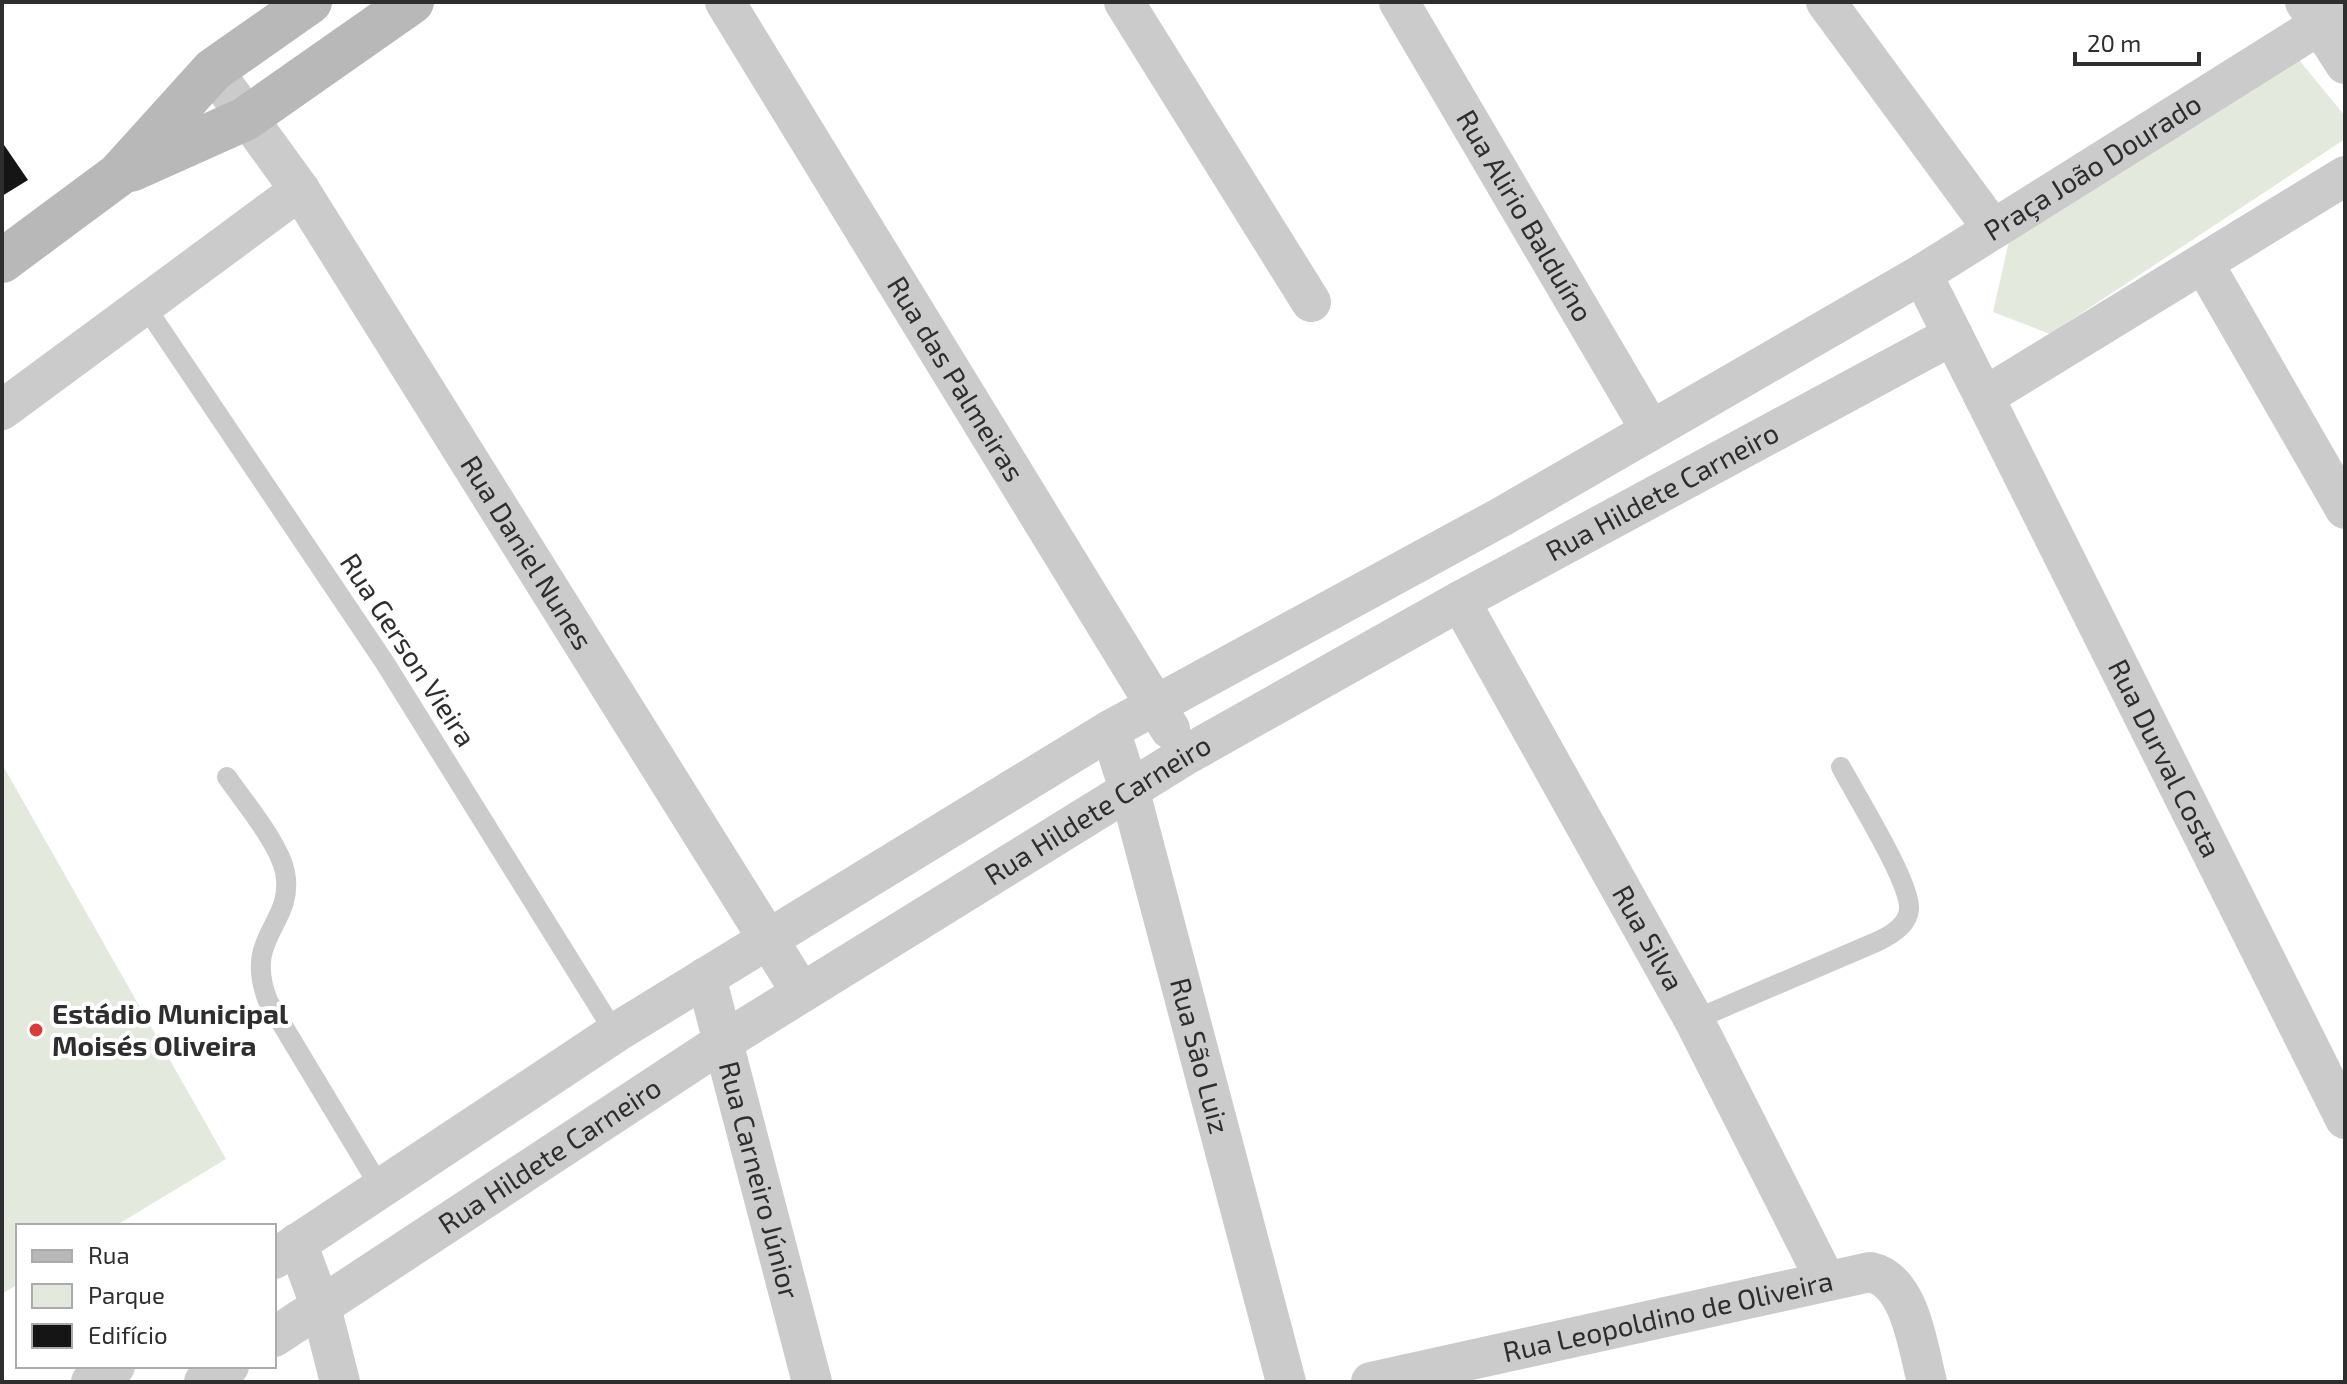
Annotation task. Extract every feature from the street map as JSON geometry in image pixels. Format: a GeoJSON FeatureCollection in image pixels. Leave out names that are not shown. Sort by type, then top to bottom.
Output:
{"type":"FeatureCollection","features":[{"type":"Feature","properties":{"kind":"main road"},"geometry":{"type":"LineString","coordinates":[[2,261],[118,175],[213,70],[310,2]]}},
{"type":"Feature","properties":{"kind":"main road"},"geometry":{"type":"LineString","coordinates":[[118,175],[245,119],[412,2]]}},
{"type":"Feature","properties":{"kind":"street","name":"Rua das Palmeiras"},"geometry":{"type":"LineString","coordinates":[[725,2],[1186,755]]}},
{"type":"Feature","properties":{"kind":"street"},"geometry":{"type":"LineString","coordinates":[[1124,2],[1311,302]]}},
{"type":"Feature","properties":{"kind":"street","name":"Rua Alirio Balduíno"},"geometry":{"type":"LineString","coordinates":[[1399,2],[1650,429]]}},
{"type":"Feature","properties":{"kind":"street"},"geometry":{"type":"LineString","coordinates":[[1826,2],[1993,229]]}},
{"type":"Feature","properties":{"kind":"street"},"geometry":{"type":"LineString","coordinates":[[2324,12],[2345,64]]}},
{"type":"Feature","properties":{"kind":"street","name":"Praça João Dourado"},"geometry":{"type":"LineString","coordinates":[[1922,274],[2324,12]]}},
{"type":"Feature","properties":{"kind":"street","name":"Rua Daniel Nunes"},"geometry":{"type":"LineString","coordinates":[[213,70],[245,119],[300,190],[801,992]]}},
{"type":"Feature","properties":{"kind":"street"},"geometry":{"type":"LineString","coordinates":[[1922,274],[1984,397],[2345,176]]}},
{"type":"Feature","properties":{"kind":"street"},"geometry":{"type":"LineString","coordinates":[[2,410],[300,190]]}},
{"type":"Feature","properties":{"kind":"street"},"geometry":{"type":"LineString","coordinates":[[2204,264],[2345,509]]}},
{"type":"Feature","properties":{"kind":"street","name":"Rua Hildete Carneiro"},"geometry":{"type":"LineString","coordinates":[[286,1251],[615,1033],[1110,730],[1503,516],[1922,274]]}},
{"type":"Feature","properties":{"kind":"street","name":"Rua Hildete Carneiro"},"geometry":{"type":"LineString","coordinates":[[276,1336],[724,1041],[1186,755],[1460,601],[1953,335]]}},
{"type":"Feature","properties":{"kind":"street","name":"Rua Durval Costa"},"geometry":{"type":"LineString","coordinates":[[1984,397],[2345,1119]]}},
{"type":"Feature","properties":{"kind":"street"},"geometry":{"type":"LineString","coordinates":[[1503,516],[1526,567]]}},
{"type":"Feature","properties":{"kind":"street","name":"Rua Silva"},"geometry":{"type":"LineString","coordinates":[[1460,601],[1694,1020],[1826,1281]]}},
{"type":"Feature","properties":{"kind":"street","name":"Rua São Luiz"},"geometry":{"type":"LineString","coordinates":[[1110,730],[1130,792],[1286,1382]]}},
{"type":"Feature","properties":{"kind":"street","name":"Rua Carneiro Júnior"},"geometry":{"type":"LineString","coordinates":[[706,977],[812,1382]]}},
{"type":"Feature","properties":{"kind":"street"},"geometry":{"type":"LineString","coordinates":[[286,1251],[321,1307],[340,1382]]}},
{"type":"Feature","properties":{"kind":"street","name":"Rua Leopoldino de Oliveira"},"geometry":{"type":"LineString","coordinates":[[1371,1382],[1870,1272],[1889,1281],[1898,1294],[1910,1318],[1927,1382]]}},
{"type":"Feature","properties":{"kind":"street"},"geometry":{"type":"LineString","coordinates":[[91,1382],[112,1368]]}},
{"type":"Feature","properties":{"kind":"street"},"geometry":{"type":"LineString","coordinates":[[204,1382],[226,1368]]}},
{"type":"Feature","properties":{"kind":"lane","name":"Rua Gerson Vieira"},"geometry":{"type":"LineString","coordinates":[[143,303],[385,663],[615,1033]]}},
{"type":"Feature","properties":{"kind":"lane"},"geometry":{"type":"LineString","coordinates":[[1694,1020],[1874,943],[1891,935],[1905,921],[1909,910],[1901,880],[1841,767]]}},
{"type":"Feature","properties":{"kind":"lane"},"geometry":{"type":"LineString","coordinates":[[227,777],[285,871],[282,907],[258,964],[263,989],[380,1187]]}},
{"type":"Feature","properties":{"kind":"green space"},"geometry":{"type":"Polygon","coordinates":[[[2290,49],[2345,116],[2345,139],[2050,334],[1993,312],[2009,241],[2290,49]]]}},
{"type":"Feature","properties":{"kind":"green space"},"geometry":{"type":"Polygon","coordinates":[[[2,764],[226,1159],[118,1224],[16,1224],[16,1285],[2,1294],[2,764]]]}},
{"type":"Feature","properties":{"kind":"building"},"geometry":{"type":"Polygon","coordinates":[[[2,142],[28,180],[2,196],[2,142]]]}},
{"type":"Feature","properties":{"kind":"place","name":"Estádio Municipal Moisés Oliveira"},"geometry":{"type":"Point","coordinates":[36,1030]}}]}
